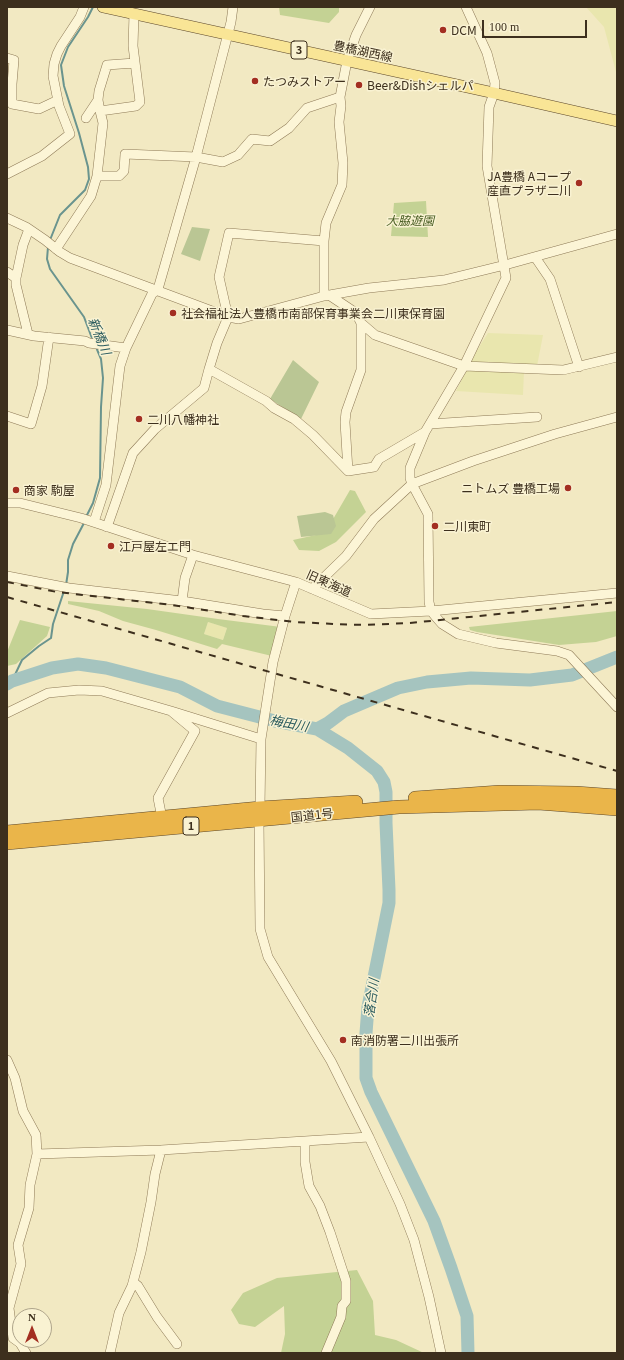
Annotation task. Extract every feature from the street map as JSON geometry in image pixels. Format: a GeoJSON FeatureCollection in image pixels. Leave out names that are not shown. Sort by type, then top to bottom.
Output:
{"type":"FeatureCollection","features":[{"type":"Feature","properties":{"kind":"highway","name":"国道1号"},"geometry":{"type":"LineString","coordinates":[[7,843],[260,814],[398,803],[500,792],[576,793],[616,800]]}},
{"type":"Feature","properties":{"kind":"highway","name":"国道1号"},"geometry":{"type":"LineString","coordinates":[[7,832],[162,818],[260,814]]}},
{"type":"Feature","properties":{"kind":"main road","name":"豊橋湖西線"},"geometry":{"type":"LineString","coordinates":[[103,7],[494,93],[617,122]]}},
{"type":"Feature","properties":{"kind":"street"},"geometry":{"type":"LineString","coordinates":[[7,174],[42,156],[70,134],[59,106],[53,76],[55,59],[61,46],[80,17],[84,7]]}},
{"type":"Feature","properties":{"kind":"street"},"geometry":{"type":"LineString","coordinates":[[88,520],[106,485],[120,366],[126,348],[152,294],[156,291],[196,157],[233,7]]}},
{"type":"Feature","properties":{"kind":"street"},"geometry":{"type":"LineString","coordinates":[[327,295],[324,241],[326,223],[342,186],[344,163],[339,122],[341,106],[340,97],[347,61],[356,35],[370,7]]}},
{"type":"Feature","properties":{"kind":"street"},"geometry":{"type":"LineString","coordinates":[[466,7],[487,53],[495,83],[494,93],[489,107],[487,166],[506,278],[464,366],[427,428],[410,468],[410,478],[412,484],[428,514],[429,602],[431,611],[442,624],[458,634],[496,642],[557,651],[569,655],[617,707]]}},
{"type":"Feature","properties":{"kind":"street"},"geometry":{"type":"LineString","coordinates":[[100,112],[136,106],[140,102],[133,46],[134,14]]}},
{"type":"Feature","properties":{"kind":"street"},"geometry":{"type":"LineString","coordinates":[[7,58],[14,60],[12,104],[38,109],[58,100]]}},
{"type":"Feature","properties":{"kind":"street"},"geometry":{"type":"LineString","coordinates":[[55,248],[91,196],[97,176],[103,123],[98,100],[99,91],[107,65],[135,63]]}},
{"type":"Feature","properties":{"kind":"street"},"geometry":{"type":"LineString","coordinates":[[97,176],[119,176],[124,172],[125,154],[196,157],[223,162],[238,155],[252,139],[270,141],[289,128],[307,108],[340,97]]}},
{"type":"Feature","properties":{"kind":"street"},"geometry":{"type":"LineString","coordinates":[[86,118],[98,100]]}},
{"type":"Feature","properties":{"kind":"street"},"geometry":{"type":"LineString","coordinates":[[7,218],[29,229],[70,258],[228,318],[239,319],[327,295],[369,288],[444,280],[617,234]]}},
{"type":"Feature","properties":{"kind":"street"},"geometry":{"type":"LineString","coordinates":[[28,334],[16,285],[16,278],[23,245],[29,229]]}},
{"type":"Feature","properties":{"kind":"street"},"geometry":{"type":"LineString","coordinates":[[107,527],[133,453],[155,429],[204,388],[217,343],[228,318],[219,277],[229,233],[324,241]]}},
{"type":"Feature","properties":{"kind":"street"},"geometry":{"type":"LineString","coordinates":[[535,256],[550,279],[579,367]]}},
{"type":"Feature","properties":{"kind":"street"},"geometry":{"type":"LineString","coordinates":[[7,272],[16,278]]}},
{"type":"Feature","properties":{"kind":"street"},"geometry":{"type":"LineString","coordinates":[[327,295],[356,313],[362,323],[374,335],[464,366],[563,370],[617,357]]}},
{"type":"Feature","properties":{"kind":"street"},"geometry":{"type":"LineString","coordinates":[[348,471],[345,422],[346,412],[361,370],[362,323]]}},
{"type":"Feature","properties":{"kind":"street"},"geometry":{"type":"LineString","coordinates":[[7,330],[34,336],[85,341],[89,343],[126,348]]}},
{"type":"Feature","properties":{"kind":"street"},"geometry":{"type":"LineString","coordinates":[[7,416],[31,424],[42,386],[49,337]]}},
{"type":"Feature","properties":{"kind":"street"},"geometry":{"type":"LineString","coordinates":[[209,369],[266,401],[274,408],[294,419],[313,435],[348,471]]}},
{"type":"Feature","properties":{"kind":"street"},"geometry":{"type":"LineString","coordinates":[[348,471],[374,467],[379,458],[427,428],[537,417]]}},
{"type":"Feature","properties":{"kind":"street"},"geometry":{"type":"LineString","coordinates":[[312,590],[346,556],[374,519],[412,484],[473,461],[555,434],[617,417]]}},
{"type":"Feature","properties":{"kind":"street","name":"旧東海道"},"geometry":{"type":"LineString","coordinates":[[7,503],[20,503],[88,520],[193,555],[296,582],[371,614],[431,611],[617,593]]}},
{"type":"Feature","properties":{"kind":"street"},"geometry":{"type":"LineString","coordinates":[[182,601],[185,578],[193,555]]}},
{"type":"Feature","properties":{"kind":"street"},"geometry":{"type":"LineString","coordinates":[[7,576],[65,587],[182,601],[285,616]]}},
{"type":"Feature","properties":{"kind":"street"},"geometry":{"type":"LineString","coordinates":[[296,582],[273,662],[262,737],[260,929],[268,956],[331,1061],[400,1204],[414,1240],[441,1353]]}},
{"type":"Feature","properties":{"kind":"street"},"geometry":{"type":"LineString","coordinates":[[7,713],[48,693],[79,690],[102,691],[262,737]]}},
{"type":"Feature","properties":{"kind":"street"},"geometry":{"type":"LineString","coordinates":[[162,818],[158,798],[195,731],[171,711]]}},
{"type":"Feature","properties":{"kind":"street"},"geometry":{"type":"LineString","coordinates":[[7,1060],[15,1078],[23,1111],[36,1135],[38,1154],[30,1185],[29,1208],[18,1245],[21,1264],[9,1308],[10,1338],[20,1343],[26,1353]]}},
{"type":"Feature","properties":{"kind":"street"},"geometry":{"type":"LineString","coordinates":[[38,1154],[161,1150],[369,1137]]}},
{"type":"Feature","properties":{"kind":"street"},"geometry":{"type":"LineString","coordinates":[[305,1141],[309,1186],[320,1206],[346,1280],[346,1301],[342,1306],[341,1317],[326,1353]]}},
{"type":"Feature","properties":{"kind":"street"},"geometry":{"type":"LineString","coordinates":[[110,1353],[119,1313],[133,1282],[141,1252],[155,1174],[161,1150]]}},
{"type":"Feature","properties":{"kind":"street"},"geometry":{"type":"LineString","coordinates":[[133,1282],[138,1286],[157,1317],[177,1344]]}},
{"type":"Feature","properties":{"kind":"shaded area"},"geometry":{"type":"Polygon","coordinates":[[[586,7],[617,7],[617,73],[604,27],[586,7]]]}},
{"type":"Feature","properties":{"kind":"shaded area"},"geometry":{"type":"Polygon","coordinates":[[[488,333],[543,335],[537,366],[474,364],[470,361],[488,333]]]}},
{"type":"Feature","properties":{"kind":"shaded area"},"geometry":{"type":"Polygon","coordinates":[[[468,368],[524,371],[523,395],[456,391],[468,368]]]}},
{"type":"Feature","properties":{"kind":"shaded area"},"geometry":{"type":"Polygon","coordinates":[[[208,622],[227,628],[223,640],[204,634],[208,622]]]}},
{"type":"Feature","properties":{"kind":"green space"},"geometry":{"type":"Polygon","coordinates":[[[279,7],[339,7],[339,12],[329,23],[280,15],[279,7]]]}},
{"type":"Feature","properties":{"kind":"green space","name":"大脇遊園"},"geometry":{"type":"Polygon","coordinates":[[[426,201],[428,237],[391,236],[394,203],[426,201]]]}},
{"type":"Feature","properties":{"kind":"green space"},"geometry":{"type":"Polygon","coordinates":[[[192,227],[210,229],[200,261],[181,254],[192,227]]]}},
{"type":"Feature","properties":{"kind":"green space"},"geometry":{"type":"Polygon","coordinates":[[[293,360],[319,382],[301,419],[270,399],[293,360]]]}},
{"type":"Feature","properties":{"kind":"green space"},"geometry":{"type":"Polygon","coordinates":[[[350,490],[355,491],[366,512],[336,542],[319,551],[299,550],[293,540],[325,533],[350,490]]]}},
{"type":"Feature","properties":{"kind":"green space"},"geometry":{"type":"Polygon","coordinates":[[[325,512],[333,515],[336,526],[331,534],[301,537],[297,516],[325,512]]]}},
{"type":"Feature","properties":{"kind":"green space"},"geometry":{"type":"Polygon","coordinates":[[[68,601],[147,609],[281,627],[272,656],[222,644],[217,649],[123,621],[99,611],[68,604],[68,601]],[[208,622],[204,634],[223,640],[227,628],[208,622]]]}},
{"type":"Feature","properties":{"kind":"green space"},"geometry":{"type":"Polygon","coordinates":[[[617,611],[617,636],[596,642],[559,645],[477,632],[470,630],[469,627],[617,611]]]}},
{"type":"Feature","properties":{"kind":"green space"},"geometry":{"type":"Polygon","coordinates":[[[20,620],[50,627],[47,636],[16,664],[7,666],[7,652],[20,620]]]}},
{"type":"Feature","properties":{"kind":"green space"},"geometry":{"type":"Polygon","coordinates":[[[357,1270],[373,1301],[375,1335],[396,1340],[424,1353],[281,1353],[285,1334],[284,1306],[255,1327],[239,1324],[231,1310],[243,1293],[277,1278],[357,1270]]]}},
{"type":"Feature","properties":{"kind":"waterway","name":"新橋川"},"geometry":{"type":"LineString","coordinates":[[50,240],[60,215],[85,190],[89,179],[88,167],[79,133],[64,86],[61,65],[68,47],[93,7]]}},
{"type":"Feature","properties":{"kind":"waterway","name":"新橋川"},"geometry":{"type":"LineString","coordinates":[[48,247],[47,259],[50,269],[84,317],[93,341]]}},
{"type":"Feature","properties":{"kind":"waterway","name":"新橋川"},"geometry":{"type":"LineString","coordinates":[[86,517],[93,503],[100,478],[103,378],[101,359],[96,347]]}},
{"type":"Feature","properties":{"kind":"waterway","name":"新橋川"},"geometry":{"type":"LineString","coordinates":[[66,585],[68,560],[73,544],[84,523]]}},
{"type":"Feature","properties":{"kind":"waterway","name":"新橋川"},"geometry":{"type":"LineString","coordinates":[[12,681],[22,660],[51,638],[53,624],[64,591]]}},
{"type":"Feature","properties":{"kind":"waterway","name":"梅田川"},"geometry":{"type":"LineString","coordinates":[[7,684],[52,668],[78,664],[106,668],[180,687],[217,706],[275,721],[317,729],[344,711],[398,688],[427,682],[471,678],[530,680],[572,675],[617,657]]}},
{"type":"Feature","properties":{"kind":"waterway","name":"落合川"},"geometry":{"type":"LineString","coordinates":[[317,729],[348,748],[377,771],[384,782],[386,792],[389,903],[368,1007],[366,1033],[366,1078],[371,1092],[434,1221],[467,1316],[468,1353]]}},
{"type":"Feature","properties":{"kind":"railway"},"geometry":{"type":"LineString","coordinates":[[7,582],[57,592],[172,605],[243,616],[295,622],[365,625],[410,623],[617,602]]}},
{"type":"Feature","properties":{"kind":"railway"},"geometry":{"type":"LineString","coordinates":[[7,597],[617,771]]}},
{"type":"Feature","properties":{"kind":"place","name":"DCM"},"geometry":{"type":"Point","coordinates":[443,30]}},
{"type":"Feature","properties":{"kind":"place","name":"たつみストアー"},"geometry":{"type":"Point","coordinates":[255,81]}},
{"type":"Feature","properties":{"kind":"place","name":"Beer&Dishシェルパ"},"geometry":{"type":"Point","coordinates":[359,85]}},
{"type":"Feature","properties":{"kind":"place","name":"JA豊橋 Aコープ 産直プラザ二川"},"geometry":{"type":"Point","coordinates":[579,183]}},
{"type":"Feature","properties":{"kind":"place","name":"社会福祉法人豊橋市南部保育事業会二川東保育園"},"geometry":{"type":"Point","coordinates":[173,313]}},
{"type":"Feature","properties":{"kind":"place","name":"二川八幡神社"},"geometry":{"type":"Point","coordinates":[139,419]}},
{"type":"Feature","properties":{"kind":"place","name":"ニトムズ 豊橋工場"},"geometry":{"type":"Point","coordinates":[568,488]}},
{"type":"Feature","properties":{"kind":"place","name":"商家 駒屋"},"geometry":{"type":"Point","coordinates":[16,490]}},
{"type":"Feature","properties":{"kind":"place","name":"二川東町"},"geometry":{"type":"Point","coordinates":[435,526]}},
{"type":"Feature","properties":{"kind":"place","name":"江戸屋左エ門"},"geometry":{"type":"Point","coordinates":[111,546]}},
{"type":"Feature","properties":{"kind":"place","name":"南消防署二川出張所"},"geometry":{"type":"Point","coordinates":[343,1040]}}]}
